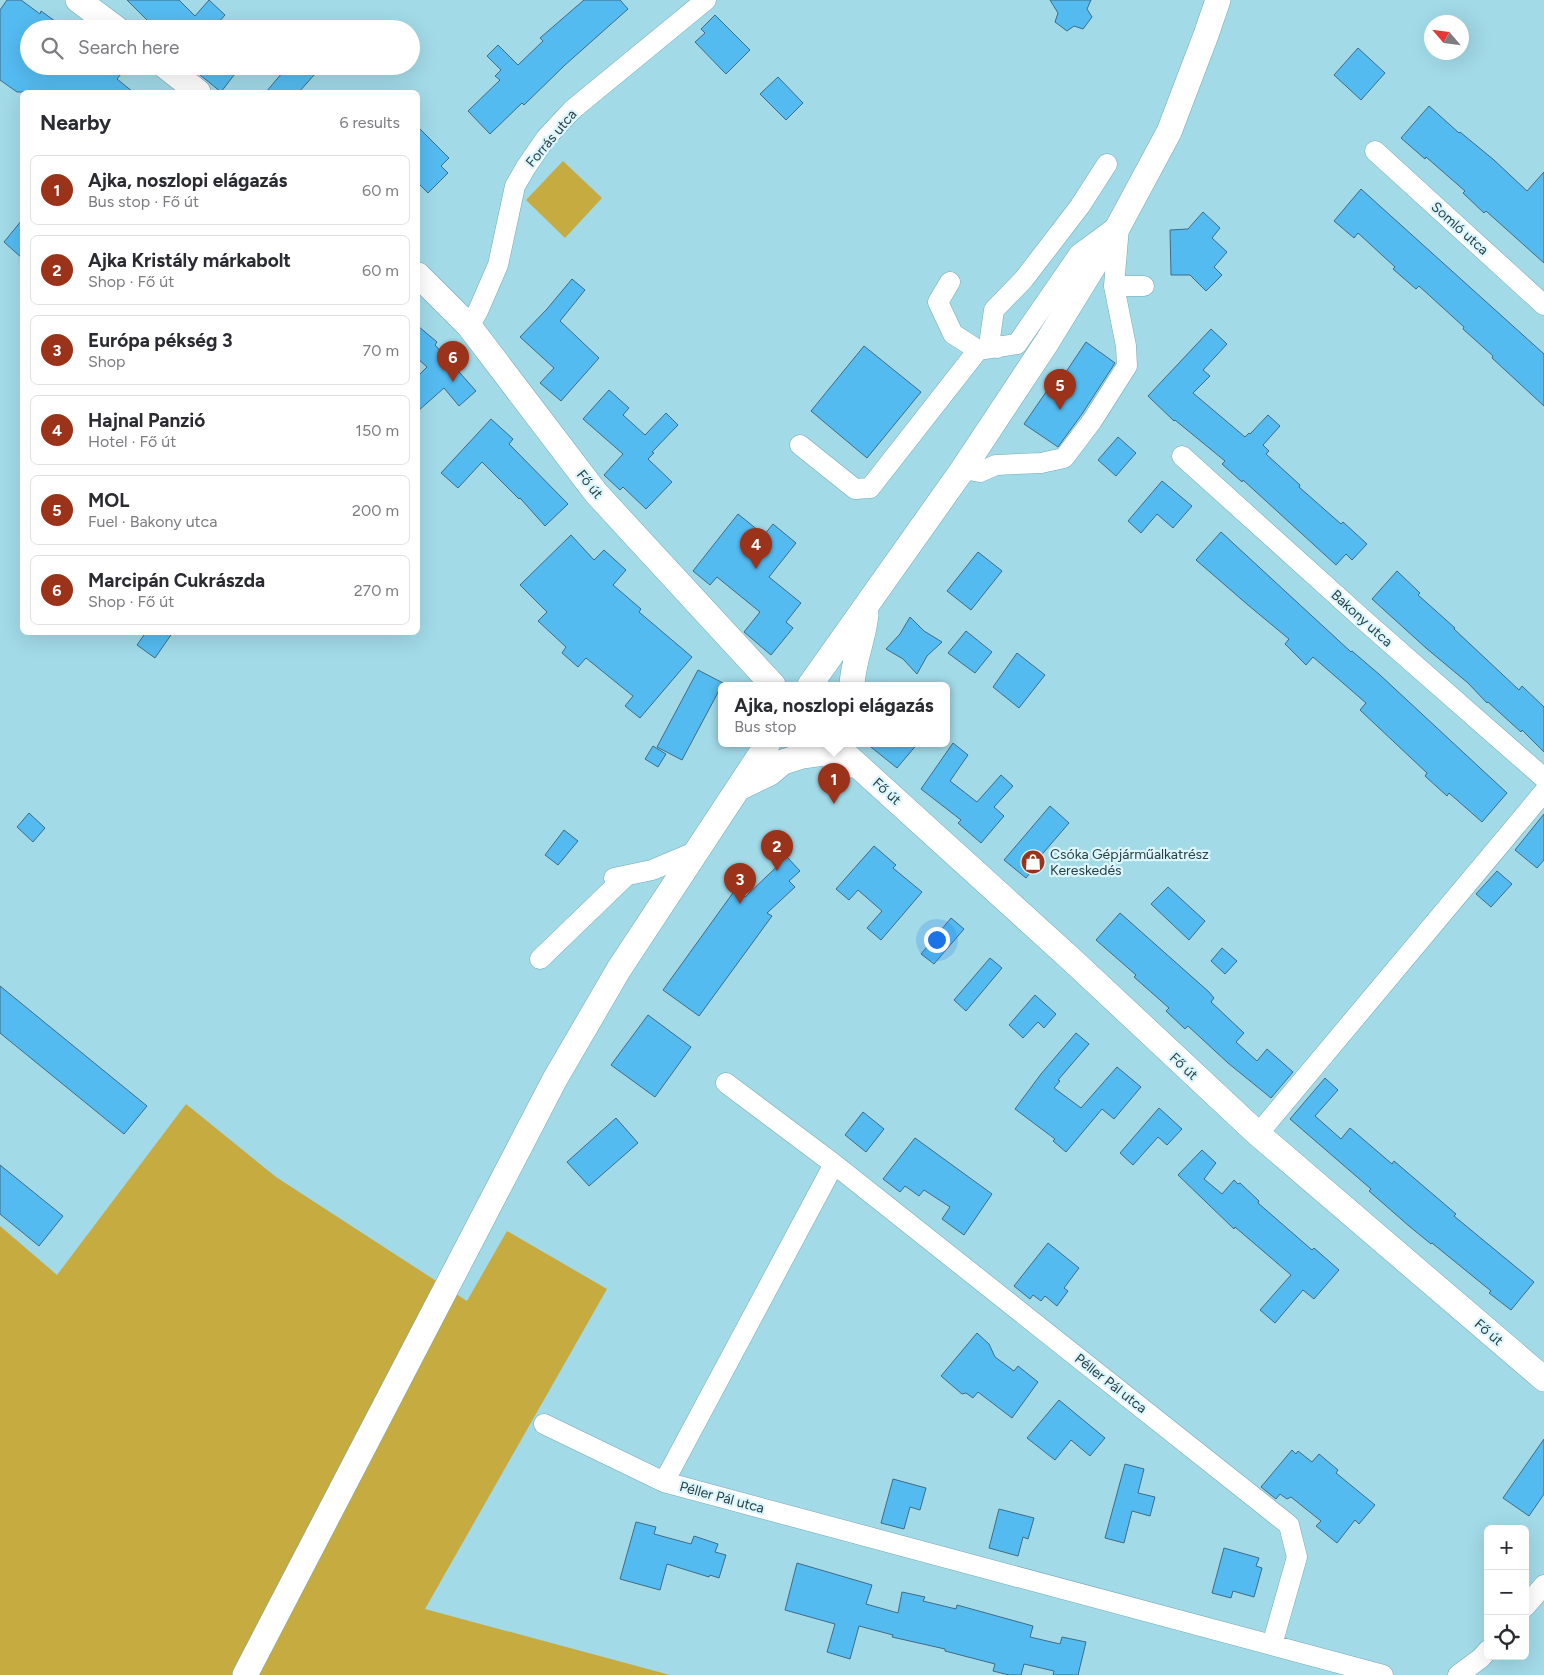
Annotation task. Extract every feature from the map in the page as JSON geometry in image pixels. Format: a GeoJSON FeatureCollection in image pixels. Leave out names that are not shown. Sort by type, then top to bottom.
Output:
{"type":"FeatureCollection","features":[{"type":"Feature","properties":{"kind":"main road"},"geometry":{"type":"LineString","coordinates":[[78,0],[105,20]]}},
{"type":"Feature","properties":{"kind":"main road"},"geometry":{"type":"LineString","coordinates":[[812,682],[963,469],[1048,342],[1119,225],[1169,132],[1218,0]]}},
{"type":"Feature","properties":{"kind":"main road"},"geometry":{"type":"LineString","coordinates":[[176,75],[195,90]]}},
{"type":"Feature","properties":{"kind":"main road","name":"Fő út"},"geometry":{"type":"LineString","coordinates":[[420,277],[469,326],[596,493],[769,682]]}},
{"type":"Feature","properties":{"kind":"main road"},"geometry":{"type":"LineString","coordinates":[[852,682],[857,651],[865,628],[866,608]]}},
{"type":"Feature","properties":{"kind":"main road"},"geometry":{"type":"LineString","coordinates":[[246,1675],[555,1079],[619,969],[765,747]]}},
{"type":"Feature","properties":{"kind":"main road","name":"Fő út"},"geometry":{"type":"LineString","coordinates":[[837,747],[1072,960],[1258,1134],[1544,1379]]}},
{"type":"Feature","properties":{"kind":"main road"},"geometry":{"type":"LineString","coordinates":[[859,747],[864,771]]}},
{"type":"Feature","properties":{"kind":"main road"},"geometry":{"type":"LineString","coordinates":[[738,789],[770,773],[782,762],[809,755],[824,753],[864,771]]}},
{"type":"Feature","properties":{"kind":"street","name":"Forrás utca"},"geometry":{"type":"LineString","coordinates":[[469,326],[478,311],[498,265],[514,186],[546,138],[572,110],[706,0]]}},
{"type":"Feature","properties":{"kind":"street","name":"Somló utca"},"geometry":{"type":"LineString","coordinates":[[1375,151],[1544,305]]}},
{"type":"Feature","properties":{"kind":"street"},"geometry":{"type":"LineString","coordinates":[[800,445],[855,489],[870,488],[988,349],[994,310],[1024,279],[1080,206],[1107,164]]}},
{"type":"Feature","properties":{"kind":"street"},"geometry":{"type":"LineString","coordinates":[[963,469],[980,472],[996,465],[1042,462],[1064,458],[1092,421],[1126,366],[1126,346],[1114,286],[1119,225]]}},
{"type":"Feature","properties":{"kind":"street"},"geometry":{"type":"LineString","coordinates":[[950,282],[938,302],[953,334],[988,349],[1017,344],[1078,254],[1119,225]]}},
{"type":"Feature","properties":{"kind":"street"},"geometry":{"type":"LineString","coordinates":[[1114,286],[1144,286]]}},
{"type":"Feature","properties":{"kind":"street","name":"Bakony utca"},"geometry":{"type":"LineString","coordinates":[[1182,456],[1365,621],[1544,778]]}},
{"type":"Feature","properties":{"kind":"street"},"geometry":{"type":"LineString","coordinates":[[1258,1134],[1544,792]]}},
{"type":"Feature","properties":{"kind":"street"},"geometry":{"type":"LineString","coordinates":[[540,959],[618,878],[652,870],[695,852]]}},
{"type":"Feature","properties":{"kind":"street","name":"Péller Pál utca"},"geometry":{"type":"LineString","coordinates":[[726,1083],[834,1164],[1290,1525],[1297,1556],[1272,1645]]}},
{"type":"Feature","properties":{"kind":"street","name":"Péller Pál utca"},"geometry":{"type":"LineString","coordinates":[[664,1482],[834,1164]]}},
{"type":"Feature","properties":{"kind":"street","name":"Péller Pál utca"},"geometry":{"type":"LineString","coordinates":[[544,1424],[664,1482],[1383,1675]]}},
{"type":"Feature","properties":{"kind":"street"},"geometry":{"type":"LineString","coordinates":[[1529,1602],[1544,1585]]}},
{"type":"Feature","properties":{"kind":"street"},"geometry":{"type":"LineString","coordinates":[[1458,1675],[1484,1655]]}},
{"type":"Feature","properties":{"kind":"shaded area"},"geometry":{"type":"Polygon","coordinates":[[[563,161],[602,198],[565,238],[526,200],[563,161]]]}},
{"type":"Feature","properties":{"kind":"shaded area"},"geometry":{"type":"Polygon","coordinates":[[[186,1104],[276,1177],[467,1301],[507,1231],[607,1289],[425,1609],[670,1675],[0,1675],[0,1226],[57,1275],[186,1104]]]}},
{"type":"Feature","properties":{"kind":"building"},"geometry":{"type":"Polygon","coordinates":[[[7,0],[21,0],[40,14],[41,11],[54,20],[20,20],[20,75],[120,75],[117,79],[131,90],[20,90],[20,92],[17,92],[0,80],[0,10],[7,0]]]}},
{"type":"Feature","properties":{"kind":"building"},"geometry":{"type":"Polygon","coordinates":[[[127,0],[179,0],[195,16],[209,0],[225,15],[221,20],[147,20],[127,0]]]}},
{"type":"Feature","properties":{"kind":"building"},"geometry":{"type":"Polygon","coordinates":[[[584,0],[620,0],[628,9],[490,134],[468,111],[500,80],[495,76],[501,70],[487,56],[498,45],[518,65],[543,41],[540,38],[584,0]]]}},
{"type":"Feature","properties":{"kind":"building"},"geometry":{"type":"Polygon","coordinates":[[[1050,0],[1091,0],[1087,9],[1092,17],[1083,29],[1074,26],[1067,31],[1055,22],[1058,13],[1050,0]]]}},
{"type":"Feature","properties":{"kind":"building"},"geometry":{"type":"Polygon","coordinates":[[[715,15],[750,50],[726,74],[695,42],[705,33],[701,29],[715,15]]]}},
{"type":"Feature","properties":{"kind":"building"},"geometry":{"type":"Polygon","coordinates":[[[1358,48],[1385,73],[1361,100],[1334,75],[1358,48]]]}},
{"type":"Feature","properties":{"kind":"building"},"geometry":{"type":"Polygon","coordinates":[[[200,75],[234,75],[223,90],[219,90],[200,75]]]}},
{"type":"Feature","properties":{"kind":"building"},"geometry":{"type":"Polygon","coordinates":[[[280,75],[314,75],[301,90],[268,90],[280,75]]]}},
{"type":"Feature","properties":{"kind":"building"},"geometry":{"type":"Polygon","coordinates":[[[778,77],[803,103],[786,120],[760,94],[778,77]]]}},
{"type":"Feature","properties":{"kind":"building"},"geometry":{"type":"Polygon","coordinates":[[[1429,106],[1459,133],[1494,160],[1527,191],[1544,172],[1544,263],[1486,211],[1484,213],[1463,193],[1465,191],[1401,138],[1429,106]]]}},
{"type":"Feature","properties":{"kind":"building"},"geometry":{"type":"Polygon","coordinates":[[[420,129],[449,158],[441,166],[448,173],[428,193],[420,185],[420,129]]]}},
{"type":"Feature","properties":{"kind":"building"},"geometry":{"type":"Polygon","coordinates":[[[1361,189],[1544,354],[1544,406],[1492,358],[1493,356],[1463,329],[1464,327],[1419,286],[1416,289],[1393,269],[1395,267],[1358,233],[1354,238],[1334,221],[1361,189]]]}},
{"type":"Feature","properties":{"kind":"building"},"geometry":{"type":"Polygon","coordinates":[[[1203,212],[1220,228],[1212,238],[1227,252],[1214,267],[1222,275],[1206,291],[1190,275],[1171,275],[1170,230],[1188,229],[1203,212]]]}},
{"type":"Feature","properties":{"kind":"building"},"geometry":{"type":"Polygon","coordinates":[[[20,222],[20,256],[4,242],[20,222]]]}},
{"type":"Feature","properties":{"kind":"building"},"geometry":{"type":"Polygon","coordinates":[[[572,279],[585,290],[560,321],[599,358],[561,401],[540,383],[554,368],[520,337],[572,279]]]}},
{"type":"Feature","properties":{"kind":"building"},"geometry":{"type":"Polygon","coordinates":[[[420,328],[437,342],[435,345],[476,391],[459,406],[444,388],[420,409],[420,374],[427,367],[420,361],[420,328]]]}},
{"type":"Feature","properties":{"kind":"building"},"geometry":{"type":"Polygon","coordinates":[[[1211,329],[1227,344],[1203,370],[1210,376],[1193,393],[1245,437],[1268,415],[1280,426],[1263,445],[1269,451],[1266,454],[1300,485],[1299,487],[1367,544],[1352,560],[1346,554],[1336,565],[1243,480],[1242,482],[1222,464],[1225,461],[1174,421],[1148,396],[1211,329]]]}},
{"type":"Feature","properties":{"kind":"building"},"geometry":{"type":"Polygon","coordinates":[[[1086,342],[1115,363],[1058,447],[1024,424],[1062,369],[1066,372],[1086,342]]]}},
{"type":"Feature","properties":{"kind":"building"},"geometry":{"type":"Polygon","coordinates":[[[864,346],[921,392],[867,458],[811,411],[864,346]]]}},
{"type":"Feature","properties":{"kind":"building"},"geometry":{"type":"Polygon","coordinates":[[[609,390],[629,408],[623,415],[645,435],[666,413],[678,425],[652,452],[654,453],[648,459],[672,482],[646,509],[623,487],[620,490],[604,475],[623,454],[583,419],[609,390]]]}},
{"type":"Feature","properties":{"kind":"building"},"geometry":{"type":"Polygon","coordinates":[[[491,419],[513,439],[509,444],[568,504],[545,526],[520,498],[482,462],[458,488],[441,473],[491,419]]]}},
{"type":"Feature","properties":{"kind":"building"},"geometry":{"type":"Polygon","coordinates":[[[1118,437],[1136,453],[1116,476],[1098,460],[1118,437]]]}},
{"type":"Feature","properties":{"kind":"building"},"geometry":{"type":"Polygon","coordinates":[[[1162,481],[1192,506],[1173,528],[1157,514],[1141,533],[1128,521],[1162,481]]]}},
{"type":"Feature","properties":{"kind":"building"},"geometry":{"type":"Polygon","coordinates":[[[738,514],[764,535],[773,524],[796,543],[769,577],[801,603],[786,622],[793,628],[771,655],[744,632],[760,612],[717,577],[710,585],[693,571],[738,514]]]}},
{"type":"Feature","properties":{"kind":"building"},"geometry":{"type":"Polygon","coordinates":[[[1221,532],[1351,652],[1380,675],[1507,793],[1482,822],[1449,793],[1447,796],[1425,776],[1427,773],[1360,710],[1366,703],[1313,657],[1306,665],[1285,644],[1289,639],[1196,560],[1221,532]]]}},
{"type":"Feature","properties":{"kind":"building"},"geometry":{"type":"Polygon","coordinates":[[[571,535],[594,560],[604,550],[626,570],[613,585],[641,609],[639,612],[692,657],[640,718],[625,706],[633,696],[586,658],[578,667],[562,653],[566,647],[538,621],[547,612],[520,585],[571,535]]]}},
{"type":"Feature","properties":{"kind":"building"},"geometry":{"type":"Polygon","coordinates":[[[978,552],[1002,571],[971,610],[947,591],[978,552]]]}},
{"type":"Feature","properties":{"kind":"building"},"geometry":{"type":"Polygon","coordinates":[[[1397,571],[1420,593],[1418,595],[1519,690],[1522,686],[1544,707],[1544,752],[1522,730],[1521,732],[1487,703],[1468,683],[1372,599],[1397,571]]]}},
{"type":"Feature","properties":{"kind":"building"},"geometry":{"type":"Polygon","coordinates":[[[910,617],[924,631],[942,642],[927,656],[917,674],[903,659],[886,649],[900,634],[910,617]]]}},
{"type":"Feature","properties":{"kind":"building"},"geometry":{"type":"Polygon","coordinates":[[[966,631],[992,652],[975,673],[948,653],[966,631]]]}},
{"type":"Feature","properties":{"kind":"building"},"geometry":{"type":"Polygon","coordinates":[[[144,635],[171,635],[155,658],[137,645],[144,635]]]}},
{"type":"Feature","properties":{"kind":"building"},"geometry":{"type":"Polygon","coordinates":[[[1017,653],[1045,675],[1019,708],[993,687],[1017,653]]]}},
{"type":"Feature","properties":{"kind":"building"},"geometry":{"type":"Polygon","coordinates":[[[698,670],[721,682],[718,682],[718,692],[682,760],[657,747],[698,670]]]}},
{"type":"Feature","properties":{"kind":"building"},"geometry":{"type":"Polygon","coordinates":[[[953,743],[968,755],[950,781],[977,802],[1001,775],[1013,786],[994,807],[1004,816],[981,843],[958,823],[961,820],[921,789],[953,743]]]}},
{"type":"Feature","properties":{"kind":"building"},"geometry":{"type":"Polygon","coordinates":[[[653,746],[666,754],[658,767],[645,759],[653,746]]]}},
{"type":"Feature","properties":{"kind":"building"},"geometry":{"type":"Polygon","coordinates":[[[871,747],[915,747],[897,768],[871,747]]]}},
{"type":"Feature","properties":{"kind":"building"},"geometry":{"type":"Polygon","coordinates":[[[1050,806],[1069,823],[1038,859],[1040,860],[1026,878],[1004,860],[1050,806]]]}},
{"type":"Feature","properties":{"kind":"building"},"geometry":{"type":"Polygon","coordinates":[[[29,813],[45,828],[33,842],[17,827],[29,813]]]}},
{"type":"Feature","properties":{"kind":"building"},"geometry":{"type":"Polygon","coordinates":[[[1544,814],[1544,860],[1537,868],[1515,850],[1544,814]]]}},
{"type":"Feature","properties":{"kind":"building"},"geometry":{"type":"Polygon","coordinates":[[[564,830],[578,841],[558,865],[545,855],[564,830]]]}},
{"type":"Feature","properties":{"kind":"building"},"geometry":{"type":"Polygon","coordinates":[[[874,846],[896,865],[893,868],[922,892],[881,940],[867,928],[882,911],[858,890],[849,900],[836,889],[874,846]]]}},
{"type":"Feature","properties":{"kind":"building"},"geometry":{"type":"Polygon","coordinates":[[[787,857],[800,871],[789,881],[795,887],[767,913],[772,916],[699,1016],[663,990],[735,890],[745,897],[787,857]]]}},
{"type":"Feature","properties":{"kind":"building"},"geometry":{"type":"Polygon","coordinates":[[[1497,871],[1512,884],[1491,907],[1476,894],[1497,871]]]}},
{"type":"Feature","properties":{"kind":"building"},"geometry":{"type":"Polygon","coordinates":[[[1168,887],[1205,921],[1189,940],[1151,904],[1168,887]]]}},
{"type":"Feature","properties":{"kind":"building"},"geometry":{"type":"Polygon","coordinates":[[[1120,913],[1209,992],[1214,998],[1211,1002],[1244,1033],[1236,1042],[1257,1061],[1267,1049],[1293,1072],[1271,1098],[1228,1063],[1188,1026],[1185,1029],[1166,1011],[1169,1008],[1134,977],[1136,975],[1096,940],[1120,913]]]}},
{"type":"Feature","properties":{"kind":"building"},"geometry":{"type":"Polygon","coordinates":[[[951,918],[964,929],[934,964],[921,954],[951,918]]]}},
{"type":"Feature","properties":{"kind":"building"},"geometry":{"type":"Polygon","coordinates":[[[1222,948],[1237,961],[1225,974],[1211,961],[1222,948]]]}},
{"type":"Feature","properties":{"kind":"building"},"geometry":{"type":"Polygon","coordinates":[[[990,958],[1002,968],[966,1011],[954,1000],[990,958]]]}},
{"type":"Feature","properties":{"kind":"building"},"geometry":{"type":"Polygon","coordinates":[[[0,986],[147,1106],[124,1134],[0,1033],[0,986]]]}},
{"type":"Feature","properties":{"kind":"building"},"geometry":{"type":"Polygon","coordinates":[[[1035,995],[1056,1014],[1044,1028],[1038,1022],[1023,1038],[1009,1025],[1035,995]]]}},
{"type":"Feature","properties":{"kind":"building"},"geometry":{"type":"Polygon","coordinates":[[[648,1015],[691,1047],[655,1097],[611,1065],[648,1015]]]}},
{"type":"Feature","properties":{"kind":"building"},"geometry":{"type":"Polygon","coordinates":[[[1076,1033],[1089,1044],[1058,1080],[1060,1081],[1054,1088],[1081,1108],[1117,1067],[1141,1087],[1114,1119],[1102,1109],[1066,1152],[1053,1141],[1055,1139],[1015,1109],[1041,1074],[1076,1033]]]}},
{"type":"Feature","properties":{"kind":"building"},"geometry":{"type":"Polygon","coordinates":[[[1325,1078],[1338,1090],[1315,1116],[1341,1139],[1350,1128],[1392,1164],[1394,1161],[1456,1214],[1454,1216],[1534,1282],[1511,1310],[1489,1293],[1491,1291],[1409,1226],[1369,1191],[1371,1189],[1290,1119],[1325,1078]]]}},
{"type":"Feature","properties":{"kind":"building"},"geometry":{"type":"Polygon","coordinates":[[[1159,1108],[1182,1129],[1167,1145],[1158,1137],[1133,1165],[1120,1153],[1159,1108]]]}},
{"type":"Feature","properties":{"kind":"building"},"geometry":{"type":"Polygon","coordinates":[[[863,1112],[884,1129],[866,1152],[845,1135],[863,1112]]]}},
{"type":"Feature","properties":{"kind":"building"},"geometry":{"type":"Polygon","coordinates":[[[616,1118],[638,1143],[589,1186],[567,1162],[616,1118]]]}},
{"type":"Feature","properties":{"kind":"building"},"geometry":{"type":"Polygon","coordinates":[[[915,1138],[992,1194],[964,1235],[942,1219],[950,1207],[924,1190],[919,1196],[905,1186],[900,1192],[883,1179],[915,1138]]]}},
{"type":"Feature","properties":{"kind":"building"},"geometry":{"type":"Polygon","coordinates":[[[1202,1150],[1216,1163],[1204,1179],[1222,1194],[1234,1180],[1238,1184],[1240,1183],[1259,1201],[1258,1203],[1312,1250],[1314,1248],[1339,1270],[1314,1299],[1303,1290],[1275,1323],[1260,1310],[1291,1275],[1235,1227],[1234,1229],[1178,1175],[1202,1150]]]}},
{"type":"Feature","properties":{"kind":"building"},"geometry":{"type":"Polygon","coordinates":[[[0,1165],[63,1216],[39,1246],[0,1214],[0,1165]]]}},
{"type":"Feature","properties":{"kind":"building"},"geometry":{"type":"Polygon","coordinates":[[[1048,1243],[1079,1268],[1064,1288],[1068,1291],[1057,1306],[1045,1296],[1041,1301],[1033,1295],[1030,1299],[1014,1286],[1048,1243]]]}},
{"type":"Feature","properties":{"kind":"building"},"geometry":{"type":"Polygon","coordinates":[[[977,1333],[989,1344],[995,1357],[1014,1371],[1018,1366],[1038,1382],[1012,1418],[978,1392],[973,1398],[966,1393],[962,1394],[941,1376],[977,1333]]]}},
{"type":"Feature","properties":{"kind":"building"},"geometry":{"type":"Polygon","coordinates":[[[1059,1400],[1105,1438],[1090,1456],[1071,1440],[1055,1460],[1027,1438],[1059,1400]]]}},
{"type":"Feature","properties":{"kind":"building"},"geometry":{"type":"Polygon","coordinates":[[[1544,1439],[1544,1494],[1529,1516],[1503,1498],[1544,1439]]]}},
{"type":"Feature","properties":{"kind":"building"},"geometry":{"type":"Polygon","coordinates":[[[1292,1450],[1296,1454],[1298,1451],[1312,1462],[1319,1454],[1338,1470],[1336,1473],[1375,1505],[1359,1524],[1355,1520],[1337,1543],[1316,1526],[1321,1521],[1291,1497],[1287,1499],[1280,1494],[1276,1499],[1261,1487],[1292,1450]]]}},
{"type":"Feature","properties":{"kind":"building"},"geometry":{"type":"Polygon","coordinates":[[[1125,1464],[1144,1469],[1138,1493],[1155,1497],[1150,1516],[1132,1511],[1124,1543],[1105,1538],[1125,1464]]]}},
{"type":"Feature","properties":{"kind":"building"},"geometry":{"type":"Polygon","coordinates":[[[893,1479],[926,1488],[920,1510],[910,1507],[904,1529],[881,1523],[893,1479]]]}},
{"type":"Feature","properties":{"kind":"building"},"geometry":{"type":"Polygon","coordinates":[[[999,1509],[1034,1518],[1028,1539],[1023,1537],[1018,1556],[989,1548],[999,1509]]]}},
{"type":"Feature","properties":{"kind":"building"},"geometry":{"type":"Polygon","coordinates":[[[636,1522],[656,1527],[654,1534],[691,1544],[694,1536],[718,1544],[715,1552],[726,1555],[719,1578],[710,1575],[709,1577],[667,1564],[660,1590],[620,1579],[636,1522]]]}},
{"type":"Feature","properties":{"kind":"building"},"geometry":{"type":"Polygon","coordinates":[[[1224,1548],[1259,1558],[1256,1566],[1262,1568],[1254,1597],[1233,1591],[1231,1598],[1212,1593],[1224,1548]]]}},
{"type":"Feature","properties":{"kind":"building"},"geometry":{"type":"Polygon","coordinates":[[[797,1563],[872,1585],[866,1604],[898,1613],[902,1592],[925,1597],[923,1601],[956,1609],[957,1605],[1033,1626],[1030,1637],[1060,1644],[1062,1637],[1086,1642],[1078,1675],[1053,1675],[1054,1671],[1024,1664],[1021,1675],[1009,1675],[993,1671],[995,1664],[945,1651],[945,1649],[892,1637],[893,1635],[859,1626],[850,1659],[827,1652],[835,1624],[785,1610],[797,1563]]]}},
{"type":"Feature","properties":{"kind":"place","name":"Marcipán Cukrászda"},"geometry":{"type":"Point","coordinates":[453,382]}},
{"type":"Feature","properties":{"kind":"place","name":"MOL"},"geometry":{"type":"Point","coordinates":[1060,410]}},
{"type":"Feature","properties":{"kind":"place","name":"Hajnal Panzió"},"geometry":{"type":"Point","coordinates":[756,569]}},
{"type":"Feature","properties":{"kind":"place","name":"Ajka, noszlopi elágazás"},"geometry":{"type":"Point","coordinates":[834,804]}},
{"type":"Feature","properties":{"kind":"place","name":"Csóka Gépjárműalkatrész Kereskedés"},"geometry":{"type":"Point","coordinates":[1033,862]}},
{"type":"Feature","properties":{"kind":"place","name":"Ajka Kristály márkabolt"},"geometry":{"type":"Point","coordinates":[777,871]}},
{"type":"Feature","properties":{"kind":"place","name":"Európa pékség 3"},"geometry":{"type":"Point","coordinates":[740,904]}}]}
